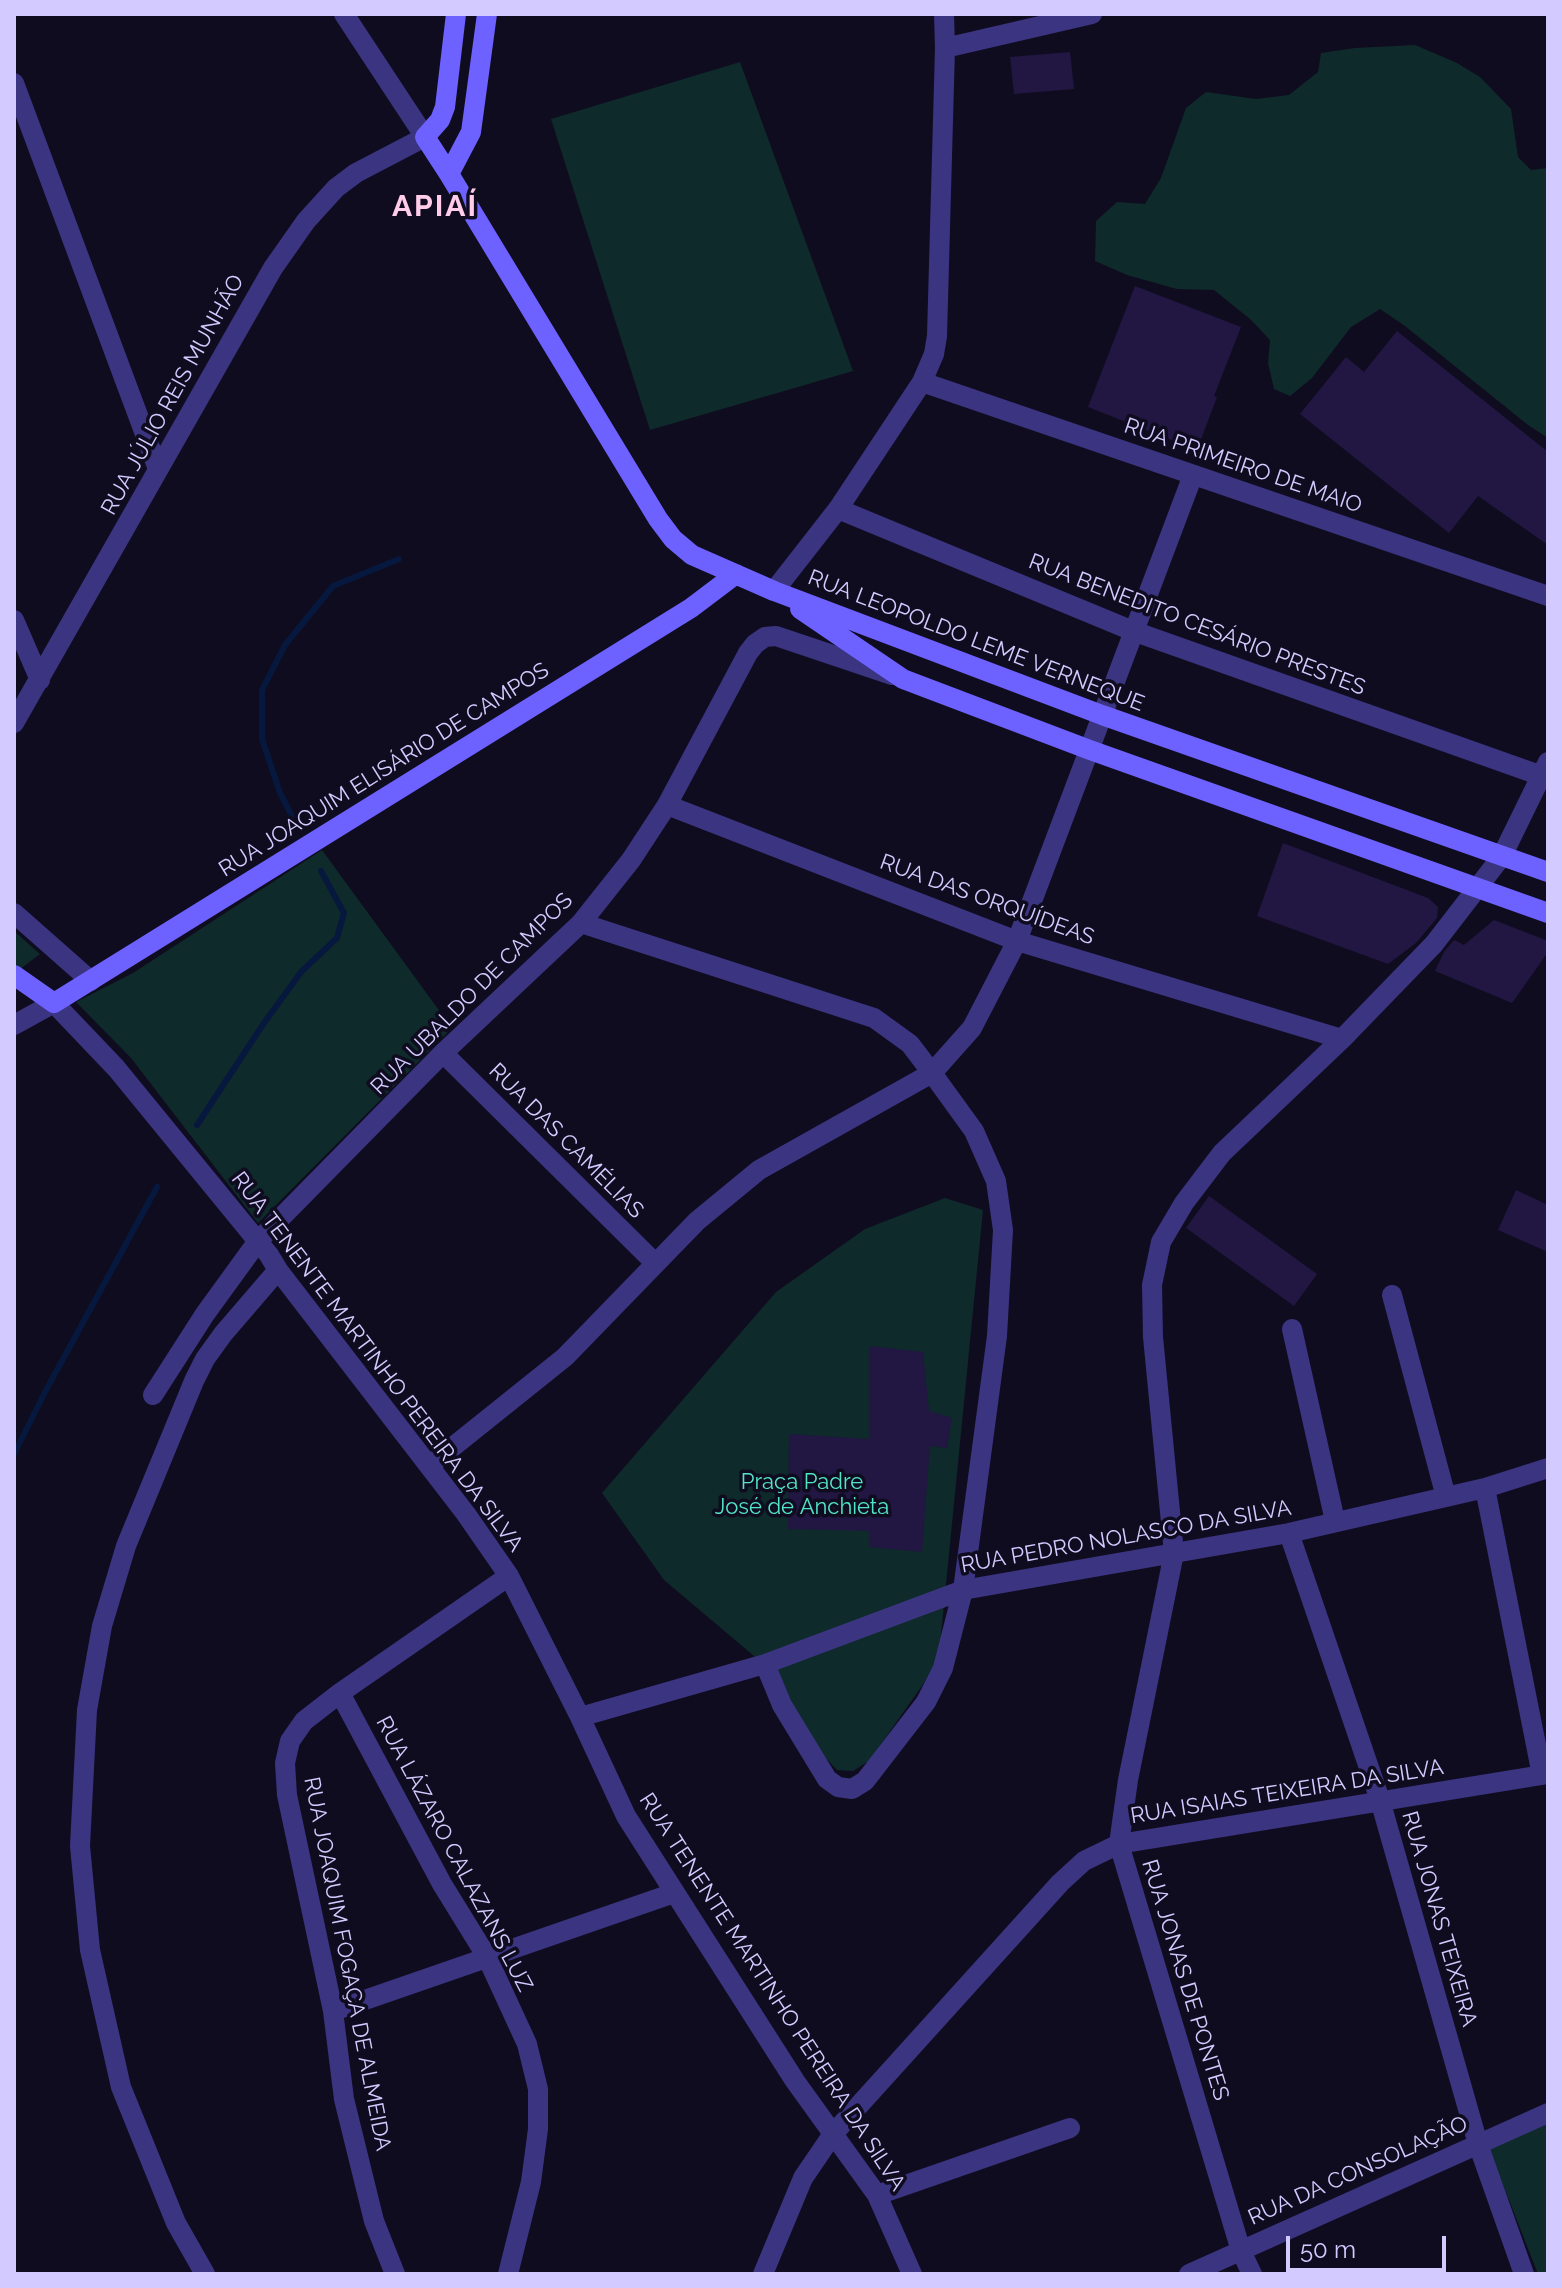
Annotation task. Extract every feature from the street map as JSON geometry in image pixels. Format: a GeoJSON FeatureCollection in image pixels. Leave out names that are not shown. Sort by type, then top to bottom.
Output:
{"type":"FeatureCollection","features":[{"type":"Feature","properties":{"kind":"main road"},"geometry":{"type":"LineString","coordinates":[[456,14],[445,107],[440,120],[425,137],[673,539],[692,555],[774,591]]}},
{"type":"Feature","properties":{"kind":"main road"},"geometry":{"type":"LineString","coordinates":[[449,174],[471,132],[487,14]]}},
{"type":"Feature","properties":{"kind":"main road","name":"RUA JOAQUIM ELISÁRIO DE CAMPOS"},"geometry":{"type":"LineString","coordinates":[[54,1003],[691,608],[736,574]]}},
{"type":"Feature","properties":{"kind":"main road","name":"RUA LEOPOLDO LEME VERNEQUE"},"geometry":{"type":"LineString","coordinates":[[774,591],[903,679],[1090,750],[1548,913]]}},
{"type":"Feature","properties":{"kind":"main road","name":"RUA LEOPOLDO LEME VERNEQUE"},"geometry":{"type":"LineString","coordinates":[[774,591],[1102,715],[1548,872]]}},
{"type":"Feature","properties":{"kind":"main road"},"geometry":{"type":"LineString","coordinates":[[14,975],[54,1003]]}},
{"type":"Feature","properties":{"kind":"street"},"geometry":{"type":"LineString","coordinates":[[344,14],[425,137]]}},
{"type":"Feature","properties":{"kind":"street"},"geometry":{"type":"LineString","coordinates":[[774,591],[838,509],[922,382],[934,354],[937,336],[944,14]]}},
{"type":"Feature","properties":{"kind":"street"},"geometry":{"type":"LineString","coordinates":[[945,48],[1092,14]]}},
{"type":"Feature","properties":{"kind":"street"},"geometry":{"type":"LineString","coordinates":[[14,83],[158,469]]}},
{"type":"Feature","properties":{"kind":"street","name":"RUA JÚLIO REIS MUNHÃO"},"geometry":{"type":"LineString","coordinates":[[14,723],[273,268],[306,221],[336,188],[356,173],[425,137]]}},
{"type":"Feature","properties":{"kind":"street","name":"RUA PRIMEIRO DE MAIO"},"geometry":{"type":"LineString","coordinates":[[922,382],[1548,596]]}},
{"type":"Feature","properties":{"kind":"street"},"geometry":{"type":"LineString","coordinates":[[429,1466],[565,1357],[697,1221],[759,1170],[932,1073],[972,1028],[1017,941],[1193,475]]}},
{"type":"Feature","properties":{"kind":"street","name":"RUA BENEDITO CESÁRIO PRESTES"},"geometry":{"type":"LineString","coordinates":[[838,509],[1133,631],[1545,769]]}},
{"type":"Feature","properties":{"kind":"street"},"geometry":{"type":"LineString","coordinates":[[14,620],[40,680]]}},
{"type":"Feature","properties":{"kind":"street","name":"RUA UBALDO DE CAMPOS"},"geometry":{"type":"LineString","coordinates":[[153,1395],[205,1314],[258,1241],[443,1053],[581,923],[631,860],[667,805],[755,644],[765,637],[776,636],[903,679]]}},
{"type":"Feature","properties":{"kind":"street","name":"RUA JONAS DE PONTES"},"geometry":{"type":"LineString","coordinates":[[1252,2274],[1241,2251],[1119,1844],[1128,1780],[1174,1553],[1153,1337],[1152,1285],[1161,1242],[1184,1203],[1222,1153],[1342,1039],[1434,944],[1502,856],[1545,769]]}},
{"type":"Feature","properties":{"kind":"street","name":"RUA DAS ORQUÍDEAS"},"geometry":{"type":"LineString","coordinates":[[667,805],[1017,941],[1342,1039]]}},
{"type":"Feature","properties":{"kind":"street"},"geometry":{"type":"LineString","coordinates":[[14,913],[91,981]]}},
{"type":"Feature","properties":{"kind":"street"},"geometry":{"type":"LineString","coordinates":[[581,923],[874,1018],[910,1044],[932,1073],[974,1131],[996,1181],[1003,1230],[997,1336],[963,1590],[943,1668],[926,1702],[865,1781],[852,1789],[838,1787],[827,1779],[782,1705],[765,1664]]}},
{"type":"Feature","properties":{"kind":"street"},"geometry":{"type":"LineString","coordinates":[[14,1025],[54,1003]]}},
{"type":"Feature","properties":{"kind":"street","name":"RUA TENENTE MARTINHO PEREIRA DA SILVA"},"geometry":{"type":"LineString","coordinates":[[54,1003],[116,1068],[258,1241],[466,1514],[509,1576],[626,1816],[795,2081],[877,2195],[912,2274]]}},
{"type":"Feature","properties":{"kind":"street","name":"RUA DAS CAMÉLIAS"},"geometry":{"type":"LineString","coordinates":[[443,1053],[655,1263]]}},
{"type":"Feature","properties":{"kind":"street"},"geometry":{"type":"LineString","coordinates":[[205,2274],[176,2223],[121,2087],[90,1950],[80,1846],[87,1710],[102,1626],[126,1546],[194,1381],[223,1334],[278,1270]]}},
{"type":"Feature","properties":{"kind":"street"},"geometry":{"type":"LineString","coordinates":[[1392,1295],[1446,1497]]}},
{"type":"Feature","properties":{"kind":"street"},"geometry":{"type":"LineString","coordinates":[[1292,1329],[1335,1521]]}},
{"type":"Feature","properties":{"kind":"street","name":"RUA PEDRO NOLASCO DA SILVA"},"geometry":{"type":"LineString","coordinates":[[580,1717],[765,1664],[963,1590],[1289,1533],[1485,1488],[1548,1468]]}},
{"type":"Feature","properties":{"kind":"street"},"geometry":{"type":"LineString","coordinates":[[1485,1488],[1545,1774]]}},
{"type":"Feature","properties":{"kind":"street","name":"RUA JONAS TEIXEIRA"},"geometry":{"type":"LineString","coordinates":[[1289,1533],[1380,1800],[1478,2144],[1524,2274]]}},
{"type":"Feature","properties":{"kind":"street","name":"RUA JOAQUIM FOGAÇA DE ALMEIDA"},"geometry":{"type":"LineString","coordinates":[[395,2274],[374,2221],[344,2099],[333,2011],[287,1795],[285,1763],[290,1741],[304,1721],[509,1576]]}},
{"type":"Feature","properties":{"kind":"street","name":"RUA LÁZARO CALAZANS LUZ"},"geometry":{"type":"LineString","coordinates":[[340,1693],[442,1884],[487,1957],[527,2044],[538,2089],[538,2129],[531,2182],[508,2274]]}},
{"type":"Feature","properties":{"kind":"street","name":"RUA ISAIAS TEIXEIRA DA SILVA"},"geometry":{"type":"LineString","coordinates":[[763,2274],[803,2178],[833,2134],[1060,1883],[1084,1861],[1119,1844],[1545,1774]]}},
{"type":"Feature","properties":{"kind":"street"},"geometry":{"type":"LineString","coordinates":[[333,2011],[674,1893]]}},
{"type":"Feature","properties":{"kind":"street","name":"RUA DA CONSOLAÇÃO"},"geometry":{"type":"LineString","coordinates":[[1189,2274],[1548,2113]]}},
{"type":"Feature","properties":{"kind":"street"},"geometry":{"type":"LineString","coordinates":[[877,2195],[1070,2128]]}},
{"type":"Feature","properties":{"kind":"green space"},"geometry":{"type":"Polygon","coordinates":[[[1415,45],[1457,63],[1480,77],[1511,109],[1518,157],[1531,170],[1548,168],[1548,438],[1380,309],[1351,327],[1312,378],[1290,396],[1274,389],[1268,363],[1270,340],[1214,290],[1177,289],[1127,275],[1095,261],[1096,221],[1117,202],[1145,204],[1161,178],[1186,108],[1206,92],[1256,99],[1289,95],[1318,72],[1321,53],[1415,45]]]}},
{"type":"Feature","properties":{"kind":"green space"},"geometry":{"type":"Polygon","coordinates":[[[740,62],[853,371],[650,430],[551,119],[740,62]]]}},
{"type":"Feature","properties":{"kind":"green space"},"geometry":{"type":"Polygon","coordinates":[[[322,850],[452,1028],[258,1223],[131,1058],[76,1002],[133,973],[322,850]]]}},
{"type":"Feature","properties":{"kind":"green space"},"geometry":{"type":"Polygon","coordinates":[[[14,931],[40,954],[15,973],[14,972],[14,931]]]}},
{"type":"Feature","properties":{"kind":"green space","name":"Praça Padre José de Anchieta"},"geometry":{"type":"Polygon","coordinates":[[[945,1198],[983,1210],[939,1655],[924,1683],[869,1761],[853,1771],[837,1770],[822,1754],[754,1656],[664,1580],[602,1493],[776,1292],[865,1229],[945,1198]]]}},
{"type":"Feature","properties":{"kind":"green space"},"geometry":{"type":"Polygon","coordinates":[[[1548,2123],[1548,2274],[1538,2274],[1489,2149],[1548,2123]]]}},
{"type":"Feature","properties":{"kind":"building"},"geometry":{"type":"Polygon","coordinates":[[[1070,52],[1074,89],[1014,94],[1010,57],[1070,52]]]}},
{"type":"Feature","properties":{"kind":"building"},"geometry":{"type":"Polygon","coordinates":[[[1135,286],[1241,327],[1197,450],[1088,407],[1135,286]]]}},
{"type":"Feature","properties":{"kind":"building"},"geometry":{"type":"Polygon","coordinates":[[[1397,331],[1548,452],[1548,545],[1478,496],[1449,533],[1300,414],[1346,357],[1364,372],[1397,331]]]}},
{"type":"Feature","properties":{"kind":"building"},"geometry":{"type":"Polygon","coordinates":[[[1283,843],[1428,898],[1438,907],[1437,918],[1416,943],[1388,964],[1257,916],[1283,843]]]}},
{"type":"Feature","properties":{"kind":"building"},"geometry":{"type":"Polygon","coordinates":[[[1494,920],[1548,941],[1548,952],[1512,1003],[1435,971],[1454,940],[1464,945],[1494,920]]]}},
{"type":"Feature","properties":{"kind":"building"},"geometry":{"type":"Polygon","coordinates":[[[1516,1190],[1548,1205],[1548,1252],[1498,1230],[1516,1190]]]}},
{"type":"Feature","properties":{"kind":"building"},"geometry":{"type":"Polygon","coordinates":[[[1209,1196],[1317,1274],[1294,1306],[1186,1228],[1209,1196]]]}},
{"type":"Feature","properties":{"kind":"building"},"geometry":{"type":"Polygon","coordinates":[[[869,1346],[923,1352],[929,1411],[952,1418],[947,1448],[930,1446],[922,1552],[869,1547],[869,1531],[788,1529],[789,1434],[869,1439],[869,1346]]]}},
{"type":"Feature","properties":{"kind":"waterway"},"geometry":{"type":"LineString","coordinates":[[295,822],[280,793],[262,739],[262,690],[285,645],[333,586],[399,559]]}},
{"type":"Feature","properties":{"kind":"waterway"},"geometry":{"type":"LineString","coordinates":[[197,1125],[301,972],[337,938],[344,913],[321,871]]}},
{"type":"Feature","properties":{"kind":"waterway"},"geometry":{"type":"LineString","coordinates":[[14,1454],[157,1187]]}},
{"type":"Feature","properties":{"kind":"district","name":"APIAÍ"},"geometry":{"type":"Point","coordinates":[435,207]}}]}
